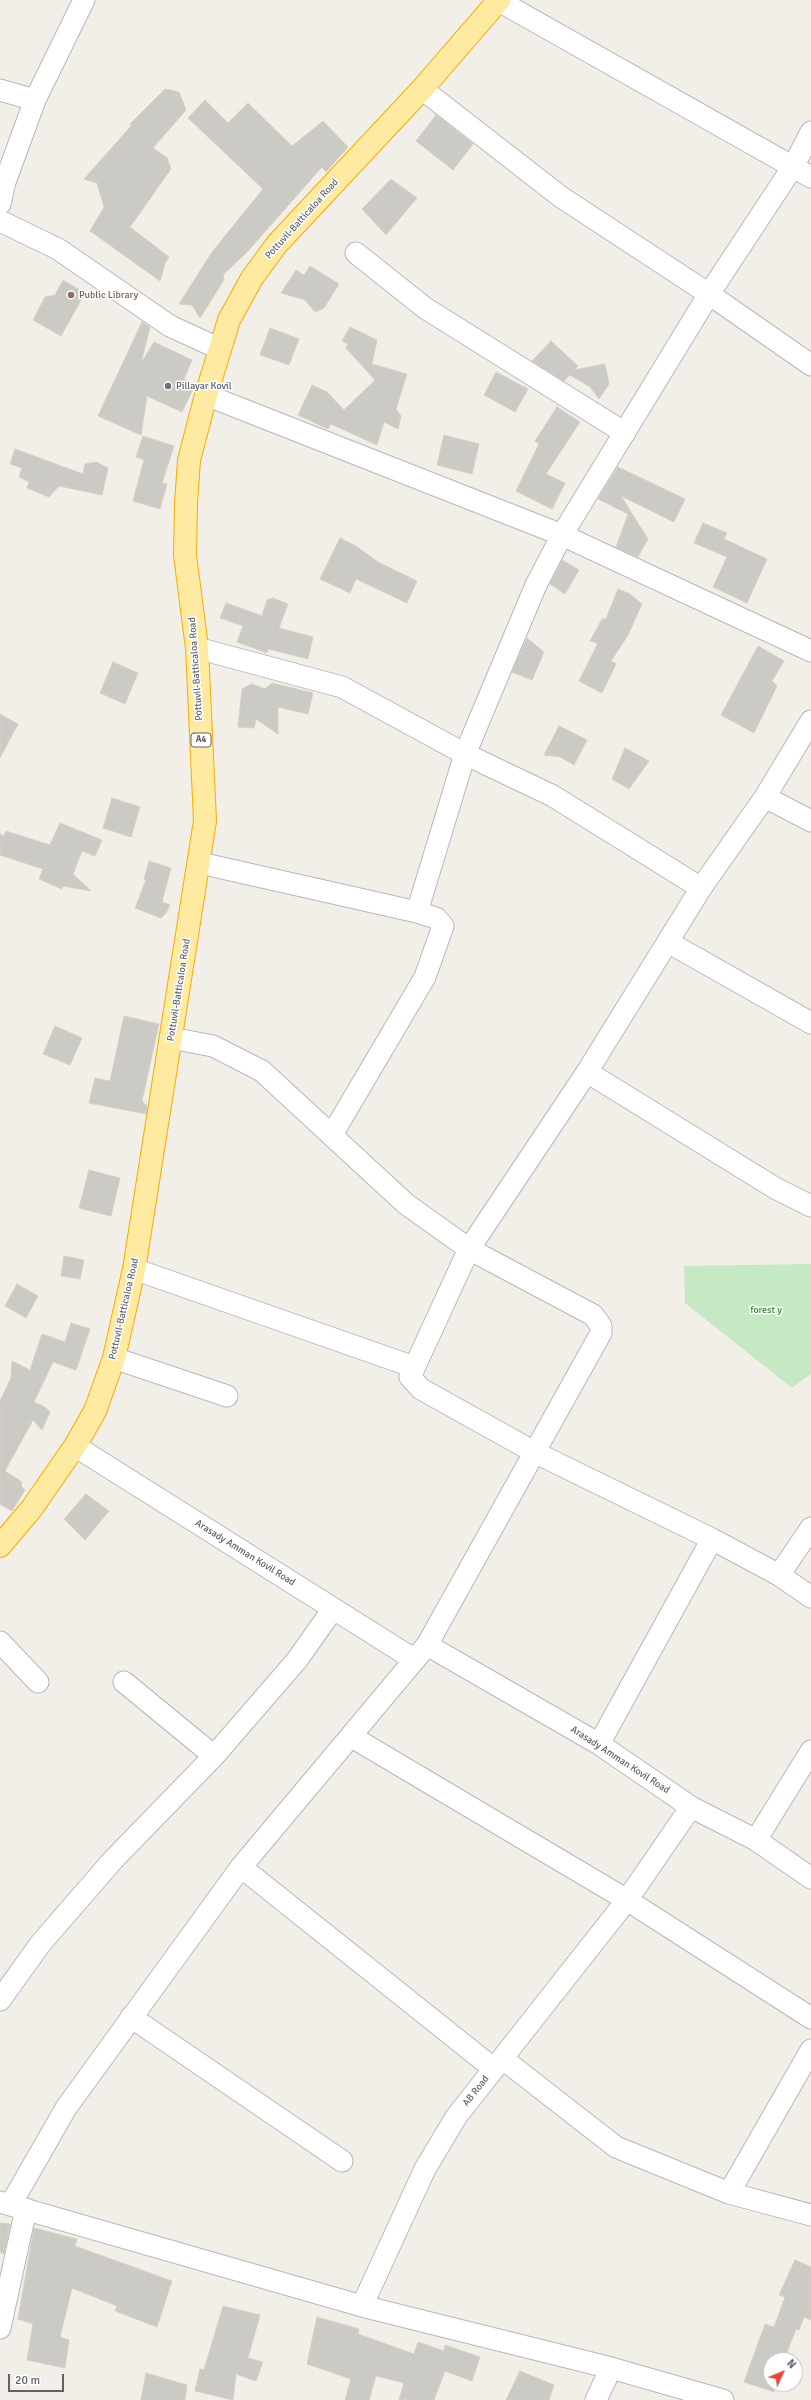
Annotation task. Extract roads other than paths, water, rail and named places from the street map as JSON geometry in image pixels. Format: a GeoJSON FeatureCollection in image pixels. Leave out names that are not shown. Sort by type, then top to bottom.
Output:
{"type":"FeatureCollection","features":[{"type":"Feature","properties":{"kind":"highway","name":"Pottuvil-Batticaloa Road"},"geometry":{"type":"LineString","coordinates":[[0,1546],[32,1508],[74,1446],[95,1411],[114,1358],[134,1269],[200,863],[205,821],[197,648],[185,555],[186,504],[190,460],[206,395],[229,320],[240,298],[268,255],[422,89],[499,0]]}},
{"type":"Feature","properties":{"kind":"street"},"geometry":{"type":"LineString","coordinates":[[0,204],[5,182],[35,100],[84,0]]}},
{"type":"Feature","properties":{"kind":"street"},"geometry":{"type":"LineString","coordinates":[[499,0],[794,165],[811,177]]}},
{"type":"Feature","properties":{"kind":"street"},"geometry":{"type":"LineString","coordinates":[[422,89],[561,197],[709,294],[811,365]]}},
{"type":"Feature","properties":{"kind":"street"},"geometry":{"type":"LineString","coordinates":[[0,90],[35,100]]}},
{"type":"Feature","properties":{"kind":"street"},"geometry":{"type":"LineString","coordinates":[[417,912],[465,754],[536,585],[562,535],[626,433],[709,294],[794,165],[811,132]]}},
{"type":"Feature","properties":{"kind":"street"},"geometry":{"type":"LineString","coordinates":[[0,221],[58,249],[170,326],[220,349]]}},
{"type":"Feature","properties":{"kind":"street"},"geometry":{"type":"LineString","coordinates":[[356,252],[425,308],[626,433]]}},
{"type":"Feature","properties":{"kind":"street"},"geometry":{"type":"LineString","coordinates":[[206,395],[562,535],[811,651]]}},
{"type":"Feature","properties":{"kind":"street"},"geometry":{"type":"LineString","coordinates":[[197,648],[342,687],[465,754],[553,796],[701,888]]}},
{"type":"Feature","properties":{"kind":"street"},"geometry":{"type":"LineString","coordinates":[[811,721],[765,797],[701,888],[587,1072],[469,1249],[410,1377],[421,1389],[536,1453],[712,1539],[779,1575],[811,1597]]}},
{"type":"Feature","properties":{"kind":"street"},"geometry":{"type":"LineString","coordinates":[[765,797],[811,821]]}},
{"type":"Feature","properties":{"kind":"street"},"geometry":{"type":"LineString","coordinates":[[200,863],[417,912],[436,918],[443,926],[425,977],[333,1133]]}},
{"type":"Feature","properties":{"kind":"street"},"geometry":{"type":"LineString","coordinates":[[668,942],[811,1023]]}},
{"type":"Feature","properties":{"kind":"street"},"geometry":{"type":"LineString","coordinates":[[0,2328],[12,2205],[66,2108],[241,1867],[352,1737],[421,1652],[536,1453],[601,1333],[601,1326],[593,1315],[469,1249],[406,1204],[333,1133],[262,1071],[213,1046],[171,1038]]}},
{"type":"Feature","properties":{"kind":"street"},"geometry":{"type":"LineString","coordinates":[[587,1072],[775,1188],[811,1206]]}},
{"type":"Feature","properties":{"kind":"street"},"geometry":{"type":"LineString","coordinates":[[134,1269],[414,1367]]}},
{"type":"Feature","properties":{"kind":"street"},"geometry":{"type":"LineString","coordinates":[[114,1358],[227,1396]]}},
{"type":"Feature","properties":{"kind":"street","name":"Arasady Amman Kovil Road"},"geometry":{"type":"LineString","coordinates":[[74,1446],[333,1609],[421,1652],[599,1744],[691,1807],[756,1840],[811,1878]]}},
{"type":"Feature","properties":{"kind":"street"},"geometry":{"type":"LineString","coordinates":[[779,1575],[811,1528]]}},
{"type":"Feature","properties":{"kind":"street"},"geometry":{"type":"LineString","coordinates":[[599,1744],[712,1539]]}},
{"type":"Feature","properties":{"kind":"street"},"geometry":{"type":"LineString","coordinates":[[0,2000],[41,1943],[113,1860],[214,1756],[297,1660],[333,1609]]}},
{"type":"Feature","properties":{"kind":"street"},"geometry":{"type":"LineString","coordinates":[[0,1642],[38,1682]]}},
{"type":"Feature","properties":{"kind":"street"},"geometry":{"type":"LineString","coordinates":[[124,1682],[214,1756]]}},
{"type":"Feature","properties":{"kind":"street"},"geometry":{"type":"LineString","coordinates":[[352,1737],[627,1900],[811,2018]]}},
{"type":"Feature","properties":{"kind":"street"},"geometry":{"type":"LineString","coordinates":[[756,1840],[811,1751]]}},
{"type":"Feature","properties":{"kind":"street","name":"AB Road"},"geometry":{"type":"LineString","coordinates":[[362,2306],[425,2169],[456,2117],[627,1900],[691,1807]]}},
{"type":"Feature","properties":{"kind":"street"},"geometry":{"type":"LineString","coordinates":[[241,1867],[499,2064],[616,2147],[729,2193],[811,2215]]}},
{"type":"Feature","properties":{"kind":"street"},"geometry":{"type":"LineString","coordinates":[[131,2017],[342,2161]]}},
{"type":"Feature","properties":{"kind":"street"},"geometry":{"type":"LineString","coordinates":[[729,2193],[811,2050]]}},
{"type":"Feature","properties":{"kind":"street"},"geometry":{"type":"LineString","coordinates":[[12,2205],[362,2306],[611,2368],[723,2400]]}},
{"type":"Feature","properties":{"kind":"street"},"geometry":{"type":"LineString","coordinates":[[596,2400],[611,2368]]}},
{"type":"Feature","properties":{"kind":"place","name":"Public Library"},"geometry":{"type":"Point","coordinates":[71,295]}},
{"type":"Feature","properties":{"kind":"place","name":"Pillayar Kovil"},"geometry":{"type":"Point","coordinates":[168,386]}},
{"type":"Feature","properties":{"kind":"park label","name":"forest y"},"geometry":{"type":"Point","coordinates":[766,1310]}}]}
